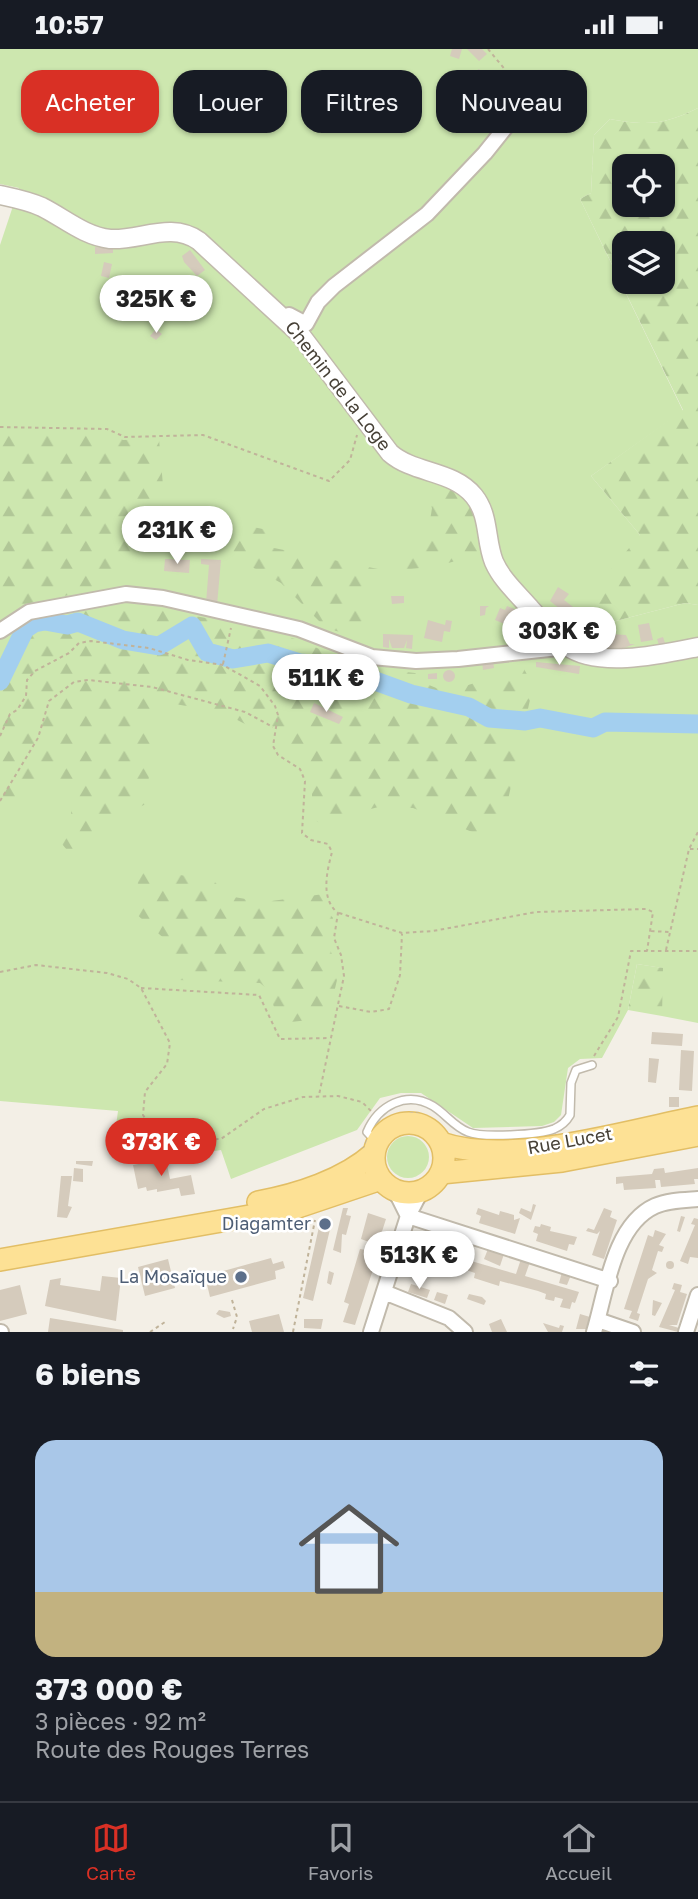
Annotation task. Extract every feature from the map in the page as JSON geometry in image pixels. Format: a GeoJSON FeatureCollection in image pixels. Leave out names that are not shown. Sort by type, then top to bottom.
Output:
{"type":"FeatureCollection","features":[{"type":"Feature","properties":{"kind":"main road","name":"Rue Lucet"},"geometry":{"type":"LineString","coordinates":[[447,1145],[472,1151],[532,1149],[698,1117]]}},
{"type":"Feature","properties":{"kind":"main road"},"geometry":{"type":"LineString","coordinates":[[0,1246],[264,1200],[305,1188],[371,1149],[392,1127],[415,1123],[426,1127],[447,1145],[444,1163],[446,1172],[399,1195],[317,1202],[0,1260]]}},
{"type":"Feature","properties":{"kind":"main road","name":"Rue Lucet"},"geometry":{"type":"LineString","coordinates":[[446,1172],[562,1161],[698,1135]]}},
{"type":"Feature","properties":{"kind":"main road"},"geometry":{"type":"LineString","coordinates":[[371,1149],[399,1195]]}},
{"type":"Feature","properties":{"kind":"street"},"geometry":{"type":"LineString","coordinates":[[274,308],[306,324],[318,302],[334,286],[427,214],[501,133]]}},
{"type":"Feature","properties":{"kind":"street","name":"Chemin de la Loge"},"geometry":{"type":"LineString","coordinates":[[0,195],[41,207],[83,231],[106,238],[160,232],[186,234],[199,241],[300,334],[401,463],[443,475],[465,488],[475,498],[486,517],[490,549],[504,579],[568,647],[602,658],[638,657],[698,647]]}},
{"type":"Feature","properties":{"kind":"street"},"geometry":{"type":"LineString","coordinates":[[0,631],[29,612],[110,595],[163,598],[299,629],[372,657],[458,659],[568,647]]}},
{"type":"Feature","properties":{"kind":"street"},"geometry":{"type":"LineString","coordinates":[[370,1332],[383,1292],[399,1195],[610,1281]]}},
{"type":"Feature","properties":{"kind":"street"},"geometry":{"type":"LineString","coordinates":[[633,1332],[596,1326],[622,1242],[642,1214],[664,1203],[698,1199]]}},
{"type":"Feature","properties":{"kind":"street"},"geometry":{"type":"LineString","coordinates":[[383,1292],[449,1318],[466,1332]]}},
{"type":"Feature","properties":{"kind":"street"},"geometry":{"type":"LineString","coordinates":[[686,1332],[698,1294]]}},
{"type":"Feature","properties":{"kind":"lane"},"geometry":{"type":"LineString","coordinates":[[371,1149],[367,1132],[376,1116],[391,1104],[411,1099],[432,1106],[461,1129],[476,1135],[552,1130],[570,1115],[573,1076],[588,1065]]}},
{"type":"Feature","properties":{"kind":"path"},"geometry":{"type":"LineString","coordinates":[[488,49],[506,70]]}},
{"type":"Feature","properties":{"kind":"path"},"geometry":{"type":"LineString","coordinates":[[0,427],[107,429],[125,437],[203,435],[329,481],[350,460],[364,419]]}},
{"type":"Feature","properties":{"kind":"path"},"geometry":{"type":"LineString","coordinates":[[223,664],[234,616]]}},
{"type":"Feature","properties":{"kind":"path"},"geometry":{"type":"LineString","coordinates":[[0,736],[10,714],[17,710],[26,696],[27,680],[35,671],[69,653],[79,643],[91,641],[149,648],[188,660],[223,664],[260,687],[270,697],[278,715],[273,746],[278,755],[300,769],[305,781],[302,832],[306,838],[331,848],[325,879],[330,904],[338,913],[402,933],[433,931],[536,912],[646,909],[653,912],[647,951]]}},
{"type":"Feature","properties":{"kind":"path"},"geometry":{"type":"LineString","coordinates":[[0,801],[38,738],[48,701],[74,683],[88,680],[152,687],[246,712],[274,728]]}},
{"type":"Feature","properties":{"kind":"path"},"geometry":{"type":"LineString","coordinates":[[666,951],[689,849],[698,832]]}},
{"type":"Feature","properties":{"kind":"path"},"geometry":{"type":"LineString","coordinates":[[689,849],[698,849]]}},
{"type":"Feature","properties":{"kind":"path"},"geometry":{"type":"LineString","coordinates":[[318,1095],[344,977],[341,955],[334,938],[338,913]]}},
{"type":"Feature","properties":{"kind":"path"},"geometry":{"type":"LineString","coordinates":[[650,931],[669,932]]}},
{"type":"Feature","properties":{"kind":"path"},"geometry":{"type":"LineString","coordinates":[[339,1006],[371,1012],[389,1009],[400,975],[402,933]]}},
{"type":"Feature","properties":{"kind":"path"},"geometry":{"type":"LineString","coordinates":[[588,1065],[618,1017],[631,951],[698,951]]}},
{"type":"Feature","properties":{"kind":"path"},"geometry":{"type":"LineString","coordinates":[[0,972],[36,965],[107,973],[128,979],[141,988],[170,1043],[167,1064],[150,1082],[142,1104],[147,1122],[161,1137],[180,1142],[221,1139],[277,1103],[318,1095],[362,1102],[376,1116]]}},
{"type":"Feature","properties":{"kind":"path"},"geometry":{"type":"LineString","coordinates":[[141,988],[259,995],[280,1039],[331,1038]]}},
{"type":"Feature","properties":{"kind":"path"},"geometry":{"type":"LineString","coordinates":[[416,1113],[440,1126],[452,1140],[447,1145],[446,1172],[451,1178],[421,1205],[399,1195],[371,1149],[388,1118],[416,1113]]}},
{"type":"Feature","properties":{"kind":"path"},"geometry":{"type":"LineString","coordinates":[[293,1332],[317,1202]]}},
{"type":"Feature","properties":{"kind":"path"},"geometry":{"type":"LineString","coordinates":[[232,1300],[237,1317],[233,1329]]}},
{"type":"Feature","properties":{"kind":"path"},"geometry":{"type":"LineString","coordinates":[[150,1332],[165,1322]]}},
{"type":"Feature","properties":{"kind":"green space"},"geometry":{"type":"Polygon","coordinates":[[[0,49],[698,49],[698,108],[655,123],[610,119],[594,135],[591,193],[580,199],[612,265],[612,294],[626,294],[683,411],[591,476],[640,535],[608,623],[685,603],[698,605],[698,1023],[662,1016],[662,968],[637,964],[628,1010],[602,1058],[580,1059],[568,1068],[561,1115],[554,1122],[542,1126],[473,1128],[421,1093],[401,1093],[380,1098],[357,1130],[231,1179],[221,1150],[195,1154],[156,1151],[112,1155],[118,1111],[0,1101],[0,245],[19,188],[0,184],[0,49]]]}},
{"type":"Feature","properties":{"kind":"green space"},"geometry":{"type":"Polygon","coordinates":[[[698,108],[698,605],[685,603],[608,623],[593,591],[640,535],[591,476],[683,410],[626,294],[675,294],[675,231],[612,231],[612,265],[580,199],[591,193],[594,135],[610,119],[635,123],[665,121],[698,108]]]}},
{"type":"Feature","properties":{"kind":"green space"},"geometry":{"type":"Polygon","coordinates":[[[0,430],[106,432],[123,440],[159,439],[165,509],[273,531],[269,547],[378,569],[357,637],[326,628],[281,583],[223,551],[153,548],[118,566],[112,586],[11,607],[0,617],[0,430]]]}},
{"type":"Feature","properties":{"kind":"green space"},"geometry":{"type":"Polygon","coordinates":[[[404,474],[438,484],[461,497],[475,518],[483,553],[438,566],[393,571],[409,558],[420,544],[428,528],[432,508],[422,492],[404,474]]]}},
{"type":"Feature","properties":{"kind":"green space"},"geometry":{"type":"Polygon","coordinates":[[[120,602],[227,622],[295,639],[366,668],[415,673],[429,685],[446,692],[500,675],[515,661],[523,667],[533,686],[504,818],[490,817],[487,838],[413,808],[382,806],[319,823],[312,817],[312,774],[307,763],[287,746],[222,712],[157,701],[146,804],[131,811],[107,833],[93,851],[72,856],[62,844],[71,815],[73,786],[57,777],[31,788],[6,810],[0,811],[0,644],[26,621],[120,602]]]}},
{"type":"Feature","properties":{"kind":"green space"},"geometry":{"type":"Polygon","coordinates":[[[139,870],[212,879],[228,896],[264,902],[324,894],[326,909],[333,918],[327,942],[335,962],[337,980],[328,1018],[281,1023],[266,988],[260,983],[178,980],[167,941],[135,913],[139,870]]]}},
{"type":"Feature","properties":{"kind":"green space"},"geometry":{"type":"Polygon","coordinates":[[[637,964],[663,968],[662,1016],[628,1010],[637,964]]]}},
{"type":"Feature","properties":{"kind":"green space"},"geometry":{"type":"Polygon","coordinates":[[[408,1136],[423,1142],[429,1157],[423,1172],[408,1178],[393,1172],[387,1157],[393,1142],[408,1136]]]}},
{"type":"Feature","properties":{"kind":"building"},"geometry":{"type":"Polygon","coordinates":[[[452,49],[462,49],[459,59],[450,56],[452,49]]]}},
{"type":"Feature","properties":{"kind":"building"},"geometry":{"type":"Polygon","coordinates":[[[467,49],[482,49],[487,54],[479,61],[467,49]]]}},
{"type":"Feature","properties":{"kind":"building"},"geometry":{"type":"Polygon","coordinates":[[[95,247],[113,248],[113,253],[95,254],[95,247]]]}},
{"type":"Feature","properties":{"kind":"building"},"geometry":{"type":"Polygon","coordinates":[[[190,250],[205,270],[197,276],[182,256],[190,250]]]}},
{"type":"Feature","properties":{"kind":"building"},"geometry":{"type":"Polygon","coordinates":[[[104,262],[112,264],[109,278],[101,276],[104,262]]]}},
{"type":"Feature","properties":{"kind":"building"},"geometry":{"type":"Polygon","coordinates":[[[156,329],[162,334],[156,340],[150,336],[156,329]]]}},
{"type":"Feature","properties":{"kind":"building"},"geometry":{"type":"Polygon","coordinates":[[[165,559],[190,560],[189,573],[164,571],[165,559]]]}},
{"type":"Feature","properties":{"kind":"building"},"geometry":{"type":"Polygon","coordinates":[[[201,559],[221,560],[217,605],[206,603],[209,565],[201,564],[201,559]]]}},
{"type":"Feature","properties":{"kind":"building"},"geometry":{"type":"Polygon","coordinates":[[[558,587],[569,594],[564,600],[581,613],[575,621],[550,601],[558,587]]]}},
{"type":"Feature","properties":{"kind":"building"},"geometry":{"type":"Polygon","coordinates":[[[391,596],[404,596],[404,603],[392,604],[391,596]]]}},
{"type":"Feature","properties":{"kind":"building"},"geometry":{"type":"Polygon","coordinates":[[[480,606],[489,606],[485,615],[480,616],[480,606]]]}},
{"type":"Feature","properties":{"kind":"building"},"geometry":{"type":"Polygon","coordinates":[[[507,606],[520,611],[514,628],[495,620],[500,608],[505,610],[507,606]]]}},
{"type":"Feature","properties":{"kind":"building"},"geometry":{"type":"Polygon","coordinates":[[[428,620],[445,625],[446,620],[452,621],[450,632],[444,631],[442,642],[424,638],[428,620]]]}},
{"type":"Feature","properties":{"kind":"building"},"geometry":{"type":"Polygon","coordinates":[[[649,623],[653,640],[641,642],[638,625],[649,623]]]}},
{"type":"Feature","properties":{"kind":"building"},"geometry":{"type":"Polygon","coordinates":[[[383,634],[413,635],[412,649],[406,648],[407,640],[404,648],[392,648],[389,639],[389,648],[383,647],[383,634]]]}},
{"type":"Feature","properties":{"kind":"building"},"geometry":{"type":"Polygon","coordinates":[[[611,634],[626,635],[630,644],[635,644],[621,649],[600,648],[602,638],[612,639],[611,634]]]}},
{"type":"Feature","properties":{"kind":"building"},"geometry":{"type":"Polygon","coordinates":[[[663,637],[666,646],[660,648],[657,639],[663,637]]]}},
{"type":"Feature","properties":{"kind":"building"},"geometry":{"type":"Polygon","coordinates":[[[493,660],[494,668],[483,670],[482,661],[493,660]]]}},
{"type":"Feature","properties":{"kind":"building"},"geometry":{"type":"Polygon","coordinates":[[[536,662],[580,666],[579,674],[536,667],[536,662]]]}},
{"type":"Feature","properties":{"kind":"building"},"geometry":{"type":"Polygon","coordinates":[[[449,670],[455,676],[449,682],[443,676],[449,670]]]}},
{"type":"Feature","properties":{"kind":"building"},"geometry":{"type":"Polygon","coordinates":[[[437,673],[437,679],[428,679],[428,674],[437,673]]]}},
{"type":"Feature","properties":{"kind":"building"},"geometry":{"type":"Polygon","coordinates":[[[314,703],[343,717],[339,724],[310,712],[314,703]]]}},
{"type":"Feature","properties":{"kind":"building"},"geometry":{"type":"Polygon","coordinates":[[[652,1032],[683,1034],[682,1046],[651,1044],[652,1032]]]}},
{"type":"Feature","properties":{"kind":"building"},"geometry":{"type":"Polygon","coordinates":[[[681,1050],[694,1051],[692,1091],[679,1090],[681,1050]]]}},
{"type":"Feature","properties":{"kind":"building"},"geometry":{"type":"Polygon","coordinates":[[[649,1058],[659,1059],[656,1083],[648,1082],[649,1058]]]}},
{"type":"Feature","properties":{"kind":"building"},"geometry":{"type":"Polygon","coordinates":[[[669,1097],[679,1097],[679,1107],[669,1107],[669,1097]]]}},
{"type":"Feature","properties":{"kind":"building"},"geometry":{"type":"Polygon","coordinates":[[[166,1159],[170,1179],[191,1175],[195,1194],[181,1196],[179,1188],[157,1192],[157,1189],[147,1191],[146,1187],[138,1189],[133,1165],[166,1159]]]}},
{"type":"Feature","properties":{"kind":"building"},"geometry":{"type":"Polygon","coordinates":[[[76,1161],[93,1161],[92,1166],[76,1164],[76,1161]]]}},
{"type":"Feature","properties":{"kind":"building"},"geometry":{"type":"Polygon","coordinates":[[[74,1168],[83,1169],[83,1182],[73,1181],[74,1168]]]}},
{"type":"Feature","properties":{"kind":"building"},"geometry":{"type":"Polygon","coordinates":[[[664,1168],[665,1173],[698,1168],[698,1179],[694,1179],[695,1184],[661,1187],[660,1180],[655,1180],[656,1188],[624,1190],[623,1183],[616,1184],[616,1177],[652,1174],[654,1169],[664,1168]]]}},
{"type":"Feature","properties":{"kind":"building"},"geometry":{"type":"Polygon","coordinates":[[[61,1176],[72,1176],[68,1206],[72,1207],[67,1218],[57,1217],[61,1176]]]}},
{"type":"Feature","properties":{"kind":"building"},"geometry":{"type":"Polygon","coordinates":[[[533,1204],[536,1205],[531,1220],[519,1213],[521,1208],[531,1212],[533,1204]]]}},
{"type":"Feature","properties":{"kind":"building"},"geometry":{"type":"Polygon","coordinates":[[[343,1208],[348,1208],[346,1215],[351,1216],[346,1235],[342,1234],[341,1253],[333,1250],[343,1208]]]}},
{"type":"Feature","properties":{"kind":"building"},"geometry":{"type":"Polygon","coordinates":[[[478,1208],[499,1215],[500,1211],[514,1215],[514,1220],[520,1218],[515,1234],[479,1223],[481,1216],[476,1214],[478,1208]]]}},
{"type":"Feature","properties":{"kind":"building"},"geometry":{"type":"Polygon","coordinates":[[[604,1208],[612,1211],[610,1217],[617,1220],[604,1259],[592,1255],[600,1231],[597,1234],[586,1231],[588,1228],[594,1230],[604,1208]]]}},
{"type":"Feature","properties":{"kind":"building"},"geometry":{"type":"Polygon","coordinates":[[[368,1213],[386,1219],[378,1244],[381,1245],[355,1325],[343,1322],[349,1304],[344,1302],[360,1249],[366,1250],[369,1242],[361,1239],[368,1213]]]}},
{"type":"Feature","properties":{"kind":"building"},"geometry":{"type":"Polygon","coordinates":[[[681,1216],[685,1217],[680,1232],[677,1231],[681,1216]]]}},
{"type":"Feature","properties":{"kind":"building"},"geometry":{"type":"Polygon","coordinates":[[[321,1218],[332,1221],[313,1301],[303,1298],[321,1218]]]}},
{"type":"Feature","properties":{"kind":"building"},"geometry":{"type":"Polygon","coordinates":[[[694,1218],[698,1219],[698,1258],[690,1257],[688,1264],[680,1261],[695,1225],[691,1224],[694,1218]]]}},
{"type":"Feature","properties":{"kind":"building"},"geometry":{"type":"Polygon","coordinates":[[[541,1224],[551,1227],[550,1231],[577,1237],[574,1245],[569,1244],[567,1251],[536,1241],[538,1234],[533,1232],[535,1226],[540,1227],[541,1224]]]}},
{"type":"Feature","properties":{"kind":"building"},"geometry":{"type":"Polygon","coordinates":[[[655,1230],[666,1234],[659,1245],[664,1247],[662,1252],[658,1251],[652,1270],[657,1273],[648,1279],[637,1313],[640,1314],[638,1321],[629,1318],[632,1311],[624,1309],[648,1235],[653,1237],[655,1230]]]}},
{"type":"Feature","properties":{"kind":"building"},"geometry":{"type":"Polygon","coordinates":[[[416,1245],[516,1274],[521,1259],[530,1262],[525,1276],[579,1292],[570,1309],[560,1307],[563,1299],[545,1299],[546,1294],[538,1291],[500,1281],[499,1286],[474,1278],[475,1273],[463,1269],[462,1273],[437,1265],[436,1270],[433,1269],[434,1264],[424,1261],[423,1265],[418,1263],[419,1259],[412,1257],[416,1245]]]}},
{"type":"Feature","properties":{"kind":"building"},"geometry":{"type":"Polygon","coordinates":[[[488,1249],[504,1254],[500,1266],[484,1259],[488,1249]]]}},
{"type":"Feature","properties":{"kind":"building","name":"La Mosaïque"},"geometry":{"type":"Polygon","coordinates":[[[271,1258],[273,1264],[283,1261],[285,1268],[275,1271],[276,1279],[210,1297],[205,1276],[271,1258]]]}},
{"type":"Feature","properties":{"kind":"building"},"geometry":{"type":"Polygon","coordinates":[[[168,1259],[175,1288],[145,1296],[138,1267],[168,1259]]]}},
{"type":"Feature","properties":{"kind":"building"},"geometry":{"type":"Polygon","coordinates":[[[670,1261],[674,1265],[670,1269],[666,1265],[670,1261]]]}},
{"type":"Feature","properties":{"kind":"building"},"geometry":{"type":"Polygon","coordinates":[[[329,1271],[334,1273],[331,1285],[327,1283],[329,1271]]]}},
{"type":"Feature","properties":{"kind":"building"},"geometry":{"type":"Polygon","coordinates":[[[562,1272],[571,1275],[567,1285],[559,1283],[562,1272]]]}},
{"type":"Feature","properties":{"kind":"building"},"geometry":{"type":"Polygon","coordinates":[[[102,1276],[121,1278],[116,1321],[45,1306],[50,1280],[61,1278],[60,1285],[100,1291],[102,1276]]]}},
{"type":"Feature","properties":{"kind":"building"},"geometry":{"type":"Polygon","coordinates":[[[674,1283],[682,1285],[680,1292],[687,1294],[677,1325],[669,1325],[679,1328],[678,1332],[659,1327],[675,1290],[672,1289],[674,1283]]]}},
{"type":"Feature","properties":{"kind":"building"},"geometry":{"type":"Polygon","coordinates":[[[411,1284],[430,1290],[427,1298],[408,1292],[411,1284]]]}},
{"type":"Feature","properties":{"kind":"building"},"geometry":{"type":"Polygon","coordinates":[[[20,1285],[27,1314],[0,1321],[0,1290],[20,1285]]]}},
{"type":"Feature","properties":{"kind":"building"},"geometry":{"type":"Polygon","coordinates":[[[437,1292],[448,1295],[445,1304],[434,1300],[437,1292]]]}},
{"type":"Feature","properties":{"kind":"building"},"geometry":{"type":"Polygon","coordinates":[[[469,1294],[482,1297],[486,1301],[484,1305],[467,1299],[469,1294]]]}},
{"type":"Feature","properties":{"kind":"building"},"geometry":{"type":"Polygon","coordinates":[[[653,1300],[662,1303],[655,1316],[652,1315],[653,1300]]]}},
{"type":"Feature","properties":{"kind":"building"},"geometry":{"type":"Polygon","coordinates":[[[219,1310],[230,1312],[231,1316],[224,1318],[216,1314],[219,1310]]]}},
{"type":"Feature","properties":{"kind":"building"},"geometry":{"type":"Polygon","coordinates":[[[279,1314],[284,1332],[252,1332],[249,1321],[279,1314]]]}},
{"type":"Feature","properties":{"kind":"building"},"geometry":{"type":"Polygon","coordinates":[[[580,1314],[590,1317],[586,1329],[576,1329],[580,1314]]]}},
{"type":"Feature","properties":{"kind":"building"},"geometry":{"type":"Polygon","coordinates":[[[50,1318],[123,1330],[123,1332],[48,1332],[50,1318]]]}},
{"type":"Feature","properties":{"kind":"building"},"geometry":{"type":"Polygon","coordinates":[[[304,1319],[323,1319],[321,1329],[304,1328],[304,1319]]]}},
{"type":"Feature","properties":{"kind":"building"},"geometry":{"type":"Polygon","coordinates":[[[501,1319],[507,1332],[492,1332],[489,1324],[501,1319]]]}},
{"type":"Feature","properties":{"kind":"building"},"geometry":{"type":"Polygon","coordinates":[[[543,1323],[559,1328],[560,1325],[564,1326],[562,1332],[548,1332],[543,1323]]]}},
{"type":"Feature","properties":{"kind":"waterway"},"geometry":{"type":"LineString","coordinates":[[0,681],[25,629],[34,623],[45,621],[67,625],[78,622],[123,640],[159,646],[192,626],[207,652],[233,659],[268,653],[300,663],[334,666],[411,694],[469,707],[489,718],[525,721],[540,718],[593,728],[605,722],[698,724]]}},
{"type":"Feature","properties":{"kind":"place","name":"Diagamter"},"geometry":{"type":"Point","coordinates":[325,1224]}},
{"type":"Feature","properties":{"kind":"place","name":"La Mosaïque"},"geometry":{"type":"Point","coordinates":[241,1277]}}]}
